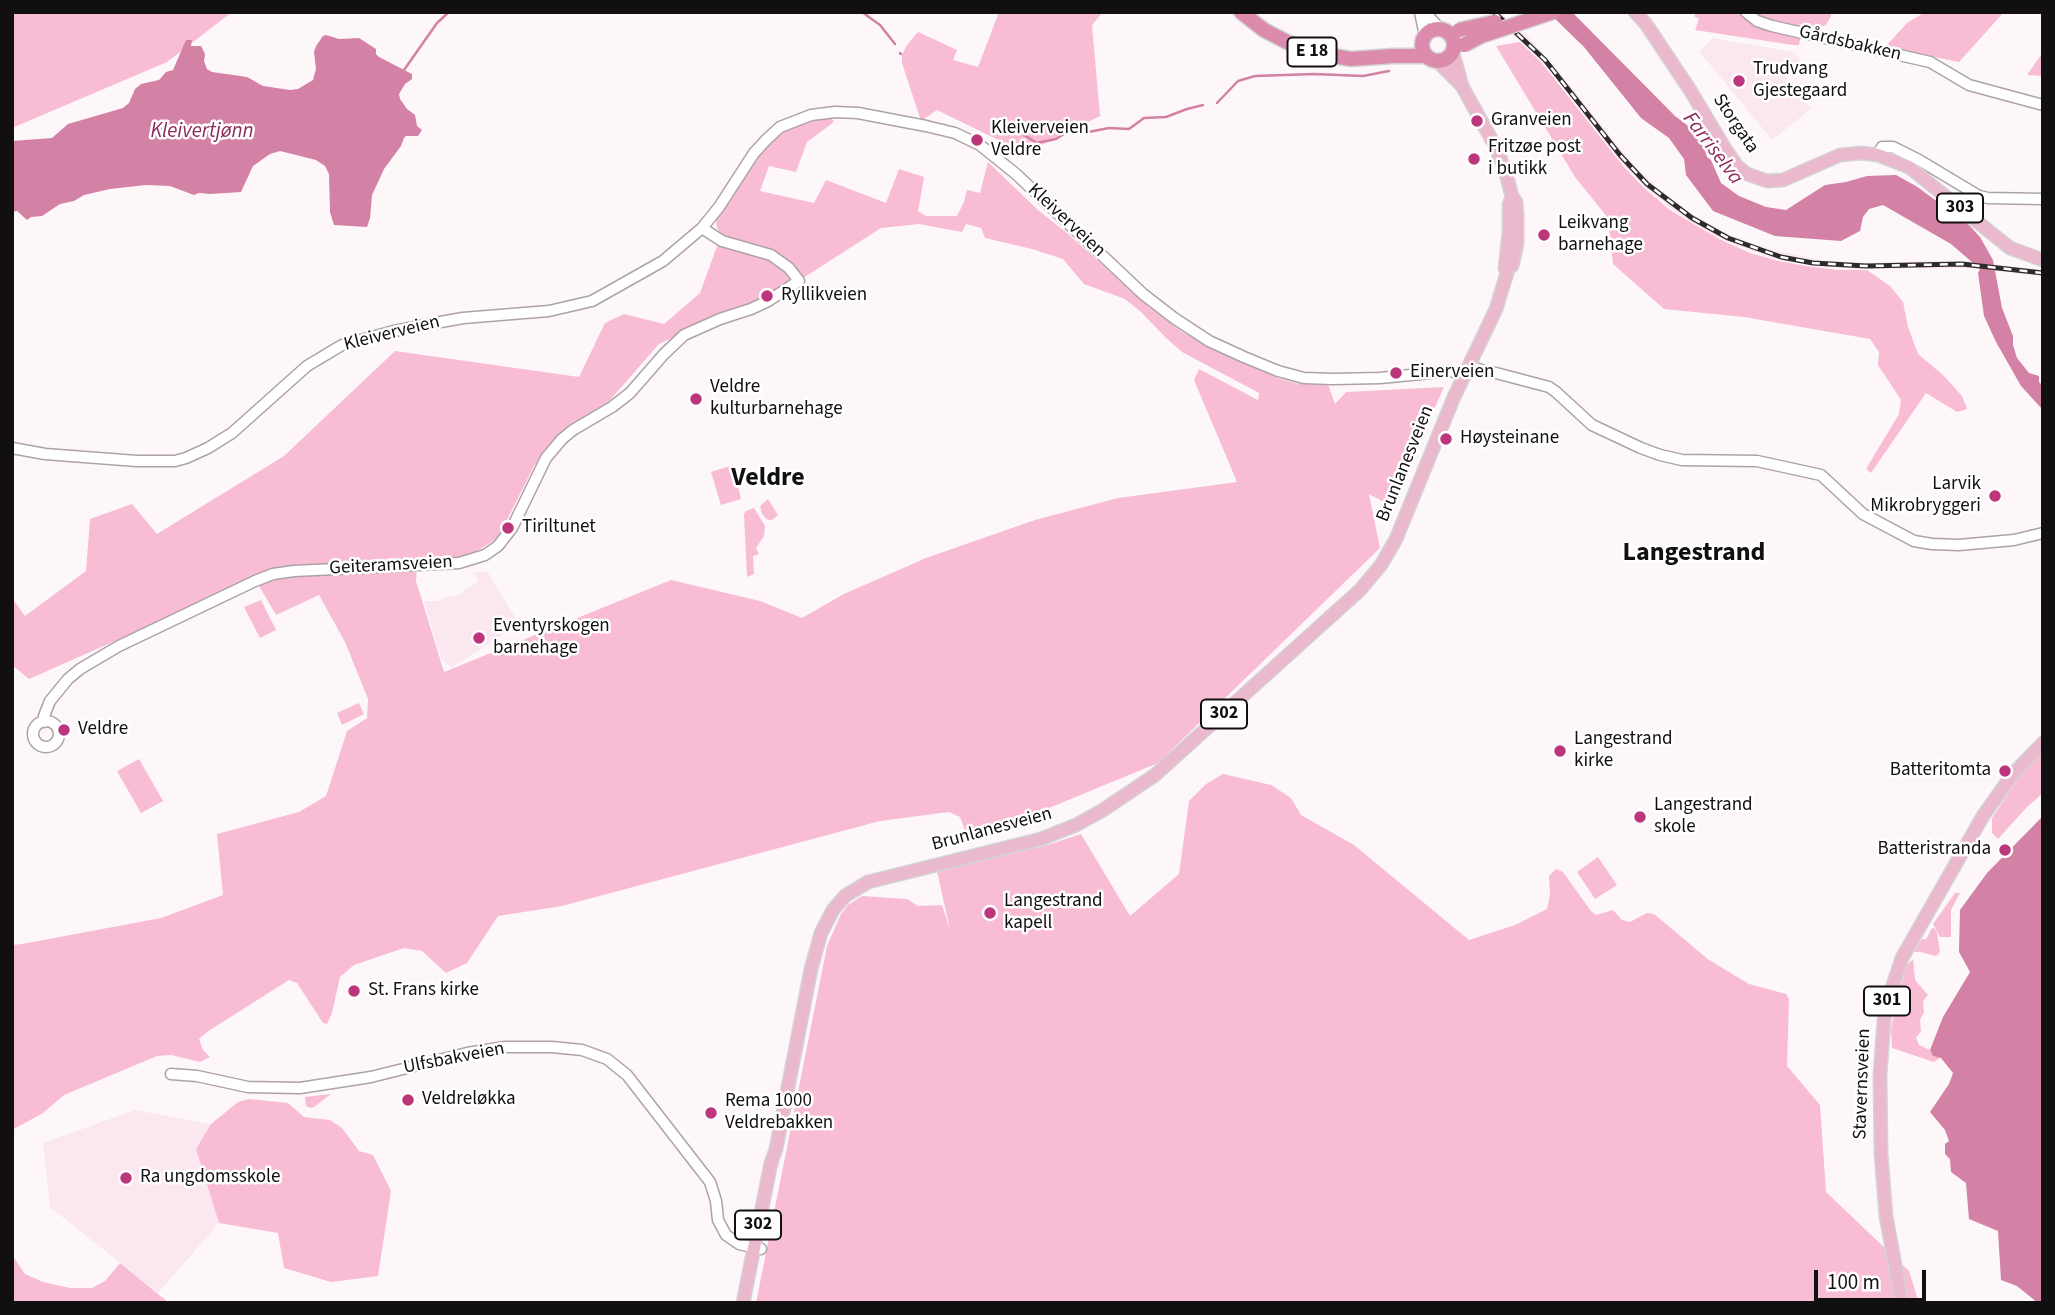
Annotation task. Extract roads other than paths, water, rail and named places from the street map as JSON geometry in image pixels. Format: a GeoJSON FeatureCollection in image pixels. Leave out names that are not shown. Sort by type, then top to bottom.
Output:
{"type":"FeatureCollection","features":[{"type":"Feature","properties":{"kind":"highway","name":"E 18"},"geometry":{"type":"LineString","coordinates":[[1241,12],[1275,36],[1309,51],[1351,58],[1393,55],[1445,60],[1453,40],[1522,12]]}},
{"type":"Feature","properties":{"kind":"highway","name":"E 18"},"geometry":{"type":"LineString","coordinates":[[1393,55],[1424,38],[1432,30],[1453,40],[1481,36],[1553,12]]}},
{"type":"Feature","properties":{"kind":"highway"},"geometry":{"type":"LineString","coordinates":[[1424,38],[1423,50],[1432,59]]}},
{"type":"Feature","properties":{"kind":"main road","name":"Storgata"},"geometry":{"type":"LineString","coordinates":[[1635,12],[1646,21],[1726,150],[1737,166],[1747,174],[1767,181],[1783,180],[1840,155],[1878,155],[1909,167],[2010,248],[2043,260]]}},
{"type":"Feature","properties":{"kind":"main road","name":"Brunlanesveien"},"geometry":{"type":"LineString","coordinates":[[743,1303],[776,1163],[776,1149],[815,953],[825,925],[838,903],[853,890],[875,879],[1020,845],[1065,831],[1113,804],[1154,775],[1342,608],[1375,573],[1396,539],[1496,309],[1507,273],[1511,269],[1517,240],[1516,202],[1497,150],[1462,86],[1453,40]]}},
{"type":"Feature","properties":{"kind":"main road","name":"Brunlanesveien"},"geometry":{"type":"LineString","coordinates":[[1432,59],[1462,86]]}},
{"type":"Feature","properties":{"kind":"main road","name":"Stavernsveien"},"geometry":{"type":"LineString","coordinates":[[1902,1303],[1888,1227],[1881,1154],[1880,1075],[1888,1000],[1896,970],[1913,937],[1983,816],[2012,775],[2043,743]]}},
{"type":"Feature","properties":{"kind":"main road","name":"Brunlanesveien"},"geometry":{"type":"LineString","coordinates":[[751,1303],[757,1248]]}},
{"type":"Feature","properties":{"kind":"street"},"geometry":{"type":"LineString","coordinates":[[1422,12],[1424,38]]}},
{"type":"Feature","properties":{"kind":"street"},"geometry":{"type":"LineString","coordinates":[[1422,12],[1453,40]]}},
{"type":"Feature","properties":{"kind":"street","name":"Gårdsbakken"},"geometry":{"type":"LineString","coordinates":[[1746,12],[1757,21],[1772,26],[1930,62],[1969,85],[2043,105]]}},
{"type":"Feature","properties":{"kind":"street","name":"Kleiverveien"},"geometry":{"type":"LineString","coordinates":[[12,448],[45,454],[175,461],[186,458],[232,433],[307,366],[342,345],[449,320],[549,311],[592,302],[663,261],[702,228],[754,153],[780,127],[811,115],[835,111],[885,117],[955,133],[981,145],[1016,174],[1143,294],[1174,318],[1244,357],[1278,371],[1304,378],[1333,379],[1380,378],[1451,371],[1481,370],[1496,373],[1549,387],[1592,425],[1641,449],[1681,460],[1757,461],[1821,475],[1863,514],[1905,538],[1932,544],[1959,545],[2014,540],[2043,533]]}},
{"type":"Feature","properties":{"kind":"street"},"geometry":{"type":"LineString","coordinates":[[1878,155],[1882,147],[1893,147],[1979,196],[2043,199]]}},
{"type":"Feature","properties":{"kind":"street","name":"Geiteramsveien"},"geometry":{"type":"LineString","coordinates":[[44,722],[46,710],[58,690],[74,674],[119,646],[255,580],[294,571],[450,565],[473,560],[498,546],[507,535],[546,458],[562,439],[630,393],[684,335],[759,305],[799,281],[789,268],[771,255],[722,242],[702,228]]}},
{"type":"Feature","properties":{"kind":"street","name":"Ulfsbakveien"},"geometry":{"type":"LineString","coordinates":[[172,1074],[197,1076],[248,1087],[300,1088],[370,1077],[505,1047],[552,1046],[582,1050],[607,1059],[627,1074],[710,1182],[721,1228],[732,1241],[757,1248]]}},
{"type":"Feature","properties":{"kind":"water"},"geometry":{"type":"Polygon","coordinates":[[[1548,12],[1572,12],[1687,125],[1704,148],[1721,183],[1739,196],[1766,207],[1786,210],[1825,185],[1867,176],[1896,175],[1916,186],[1968,224],[1980,237],[1993,260],[2002,308],[2013,336],[2017,358],[2029,373],[2039,376],[2039,382],[2043,386],[2043,410],[2021,386],[1984,316],[1978,273],[1980,269],[1951,244],[1883,205],[1869,209],[1863,217],[1860,231],[1841,241],[1775,236],[1713,211],[1686,175],[1684,159],[1669,138],[1641,118],[1584,47],[1548,12]]]}},
{"type":"Feature","properties":{"kind":"water","name":"Kleivertjønn"},"geometry":{"type":"Polygon","coordinates":[[[326,35],[339,39],[359,38],[376,49],[379,57],[412,74],[412,79],[399,94],[407,109],[415,115],[417,126],[422,130],[418,136],[404,138],[384,169],[372,195],[367,227],[334,225],[330,212],[329,174],[325,166],[316,160],[280,151],[270,154],[253,166],[241,192],[194,195],[170,186],[146,185],[84,195],[74,201],[60,204],[42,216],[27,220],[17,211],[12,212],[12,141],[52,138],[68,124],[123,108],[141,84],[159,80],[166,72],[173,70],[186,40],[192,40],[191,46],[201,46],[207,69],[212,72],[247,77],[263,86],[290,90],[298,89],[313,80],[316,69],[314,52],[326,35]]]}},
{"type":"Feature","properties":{"kind":"water"},"geometry":{"type":"Polygon","coordinates":[[[2043,816],[2043,1303],[2038,1303],[2017,1286],[2001,1280],[1998,1231],[1969,1219],[1966,1183],[1951,1172],[1950,1159],[1945,1154],[1945,1144],[1949,1141],[1945,1130],[1930,1112],[1949,1084],[1953,1073],[1941,1058],[1933,1056],[1930,1050],[1943,1017],[1970,972],[1959,952],[1960,910],[1987,873],[2043,816]]]}},
{"type":"Feature","properties":{"kind":"waterway"},"geometry":{"type":"LineString","coordinates":[[404,70],[437,23],[449,12]]}},
{"type":"Feature","properties":{"kind":"waterway"},"geometry":{"type":"LineString","coordinates":[[862,12],[880,25],[895,44]]}},
{"type":"Feature","properties":{"kind":"waterway"},"geometry":{"type":"LineString","coordinates":[[1217,103],[1238,81],[1255,76],[1363,76],[1389,71]]}},
{"type":"Feature","properties":{"kind":"waterway"},"geometry":{"type":"LineString","coordinates":[[1024,135],[1037,143],[1056,139],[1075,127],[1083,133],[1109,128],[1129,129],[1144,118],[1166,117],[1203,105]]}},
{"type":"Feature","properties":{"kind":"railway"},"geometry":{"type":"LineString","coordinates":[[1494,12],[1545,60],[1620,155],[1647,184],[1692,218],[1728,238],[1781,257],[1813,263],[1866,266],[1962,264],[2043,273]]}},
{"type":"Feature","properties":{"kind":"place","name":"Trudvang Gjestegaard"},"geometry":{"type":"Point","coordinates":[1739,81]}},
{"type":"Feature","properties":{"kind":"place","name":"Granveien"},"geometry":{"type":"Point","coordinates":[1477,121]}},
{"type":"Feature","properties":{"kind":"place","name":"Kleiverveien Veldre"},"geometry":{"type":"Point","coordinates":[977,140]}},
{"type":"Feature","properties":{"kind":"place","name":"Fritzøe post i butikk"},"geometry":{"type":"Point","coordinates":[1474,159]}},
{"type":"Feature","properties":{"kind":"place","name":"Leikvang barnehage"},"geometry":{"type":"Point","coordinates":[1544,235]}},
{"type":"Feature","properties":{"kind":"place","name":"Ryllikveien"},"geometry":{"type":"Point","coordinates":[767,296]}},
{"type":"Feature","properties":{"kind":"place","name":"Einerveien"},"geometry":{"type":"Point","coordinates":[1396,373]}},
{"type":"Feature","properties":{"kind":"place","name":"Veldre kulturbarnehage"},"geometry":{"type":"Point","coordinates":[696,399]}},
{"type":"Feature","properties":{"kind":"place","name":"Høysteinane"},"geometry":{"type":"Point","coordinates":[1446,439]}},
{"type":"Feature","properties":{"kind":"place","name":"Larvik Mikrobryggeri"},"geometry":{"type":"Point","coordinates":[1995,496]}},
{"type":"Feature","properties":{"kind":"place","name":"Tiriltunet"},"geometry":{"type":"Point","coordinates":[508,528]}},
{"type":"Feature","properties":{"kind":"place","name":"Eventyrskogen barnehage"},"geometry":{"type":"Point","coordinates":[479,638]}},
{"type":"Feature","properties":{"kind":"place","name":"Veldre"},"geometry":{"type":"Point","coordinates":[64,730]}},
{"type":"Feature","properties":{"kind":"place","name":"Langestrand kirke"},"geometry":{"type":"Point","coordinates":[1560,751]}},
{"type":"Feature","properties":{"kind":"place","name":"Batteritomta"},"geometry":{"type":"Point","coordinates":[2005,771]}},
{"type":"Feature","properties":{"kind":"place","name":"Langestrand skole"},"geometry":{"type":"Point","coordinates":[1640,817]}},
{"type":"Feature","properties":{"kind":"place","name":"Batteristranda"},"geometry":{"type":"Point","coordinates":[2005,850]}},
{"type":"Feature","properties":{"kind":"place","name":"Langestrand kapell"},"geometry":{"type":"Point","coordinates":[990,913]}},
{"type":"Feature","properties":{"kind":"place","name":"St. Frans kirke"},"geometry":{"type":"Point","coordinates":[354,991]}},
{"type":"Feature","properties":{"kind":"place","name":"Veldreløkka"},"geometry":{"type":"Point","coordinates":[408,1100]}},
{"type":"Feature","properties":{"kind":"place","name":"Rema 1000 Veldrebakken"},"geometry":{"type":"Point","coordinates":[711,1113]}},
{"type":"Feature","properties":{"kind":"place","name":"Ra ungdomsskole"},"geometry":{"type":"Point","coordinates":[126,1178]}},
{"type":"Feature","properties":{"kind":"district","name":"Veldre"},"geometry":{"type":"Point","coordinates":[768,479]}},
{"type":"Feature","properties":{"kind":"district","name":"Langestrand"},"geometry":{"type":"Point","coordinates":[1694,554]}},
{"type":"Feature","properties":{"kind":"water label","name":"Farriselva"},"geometry":{"type":"Point","coordinates":[1712,149]}}]}
